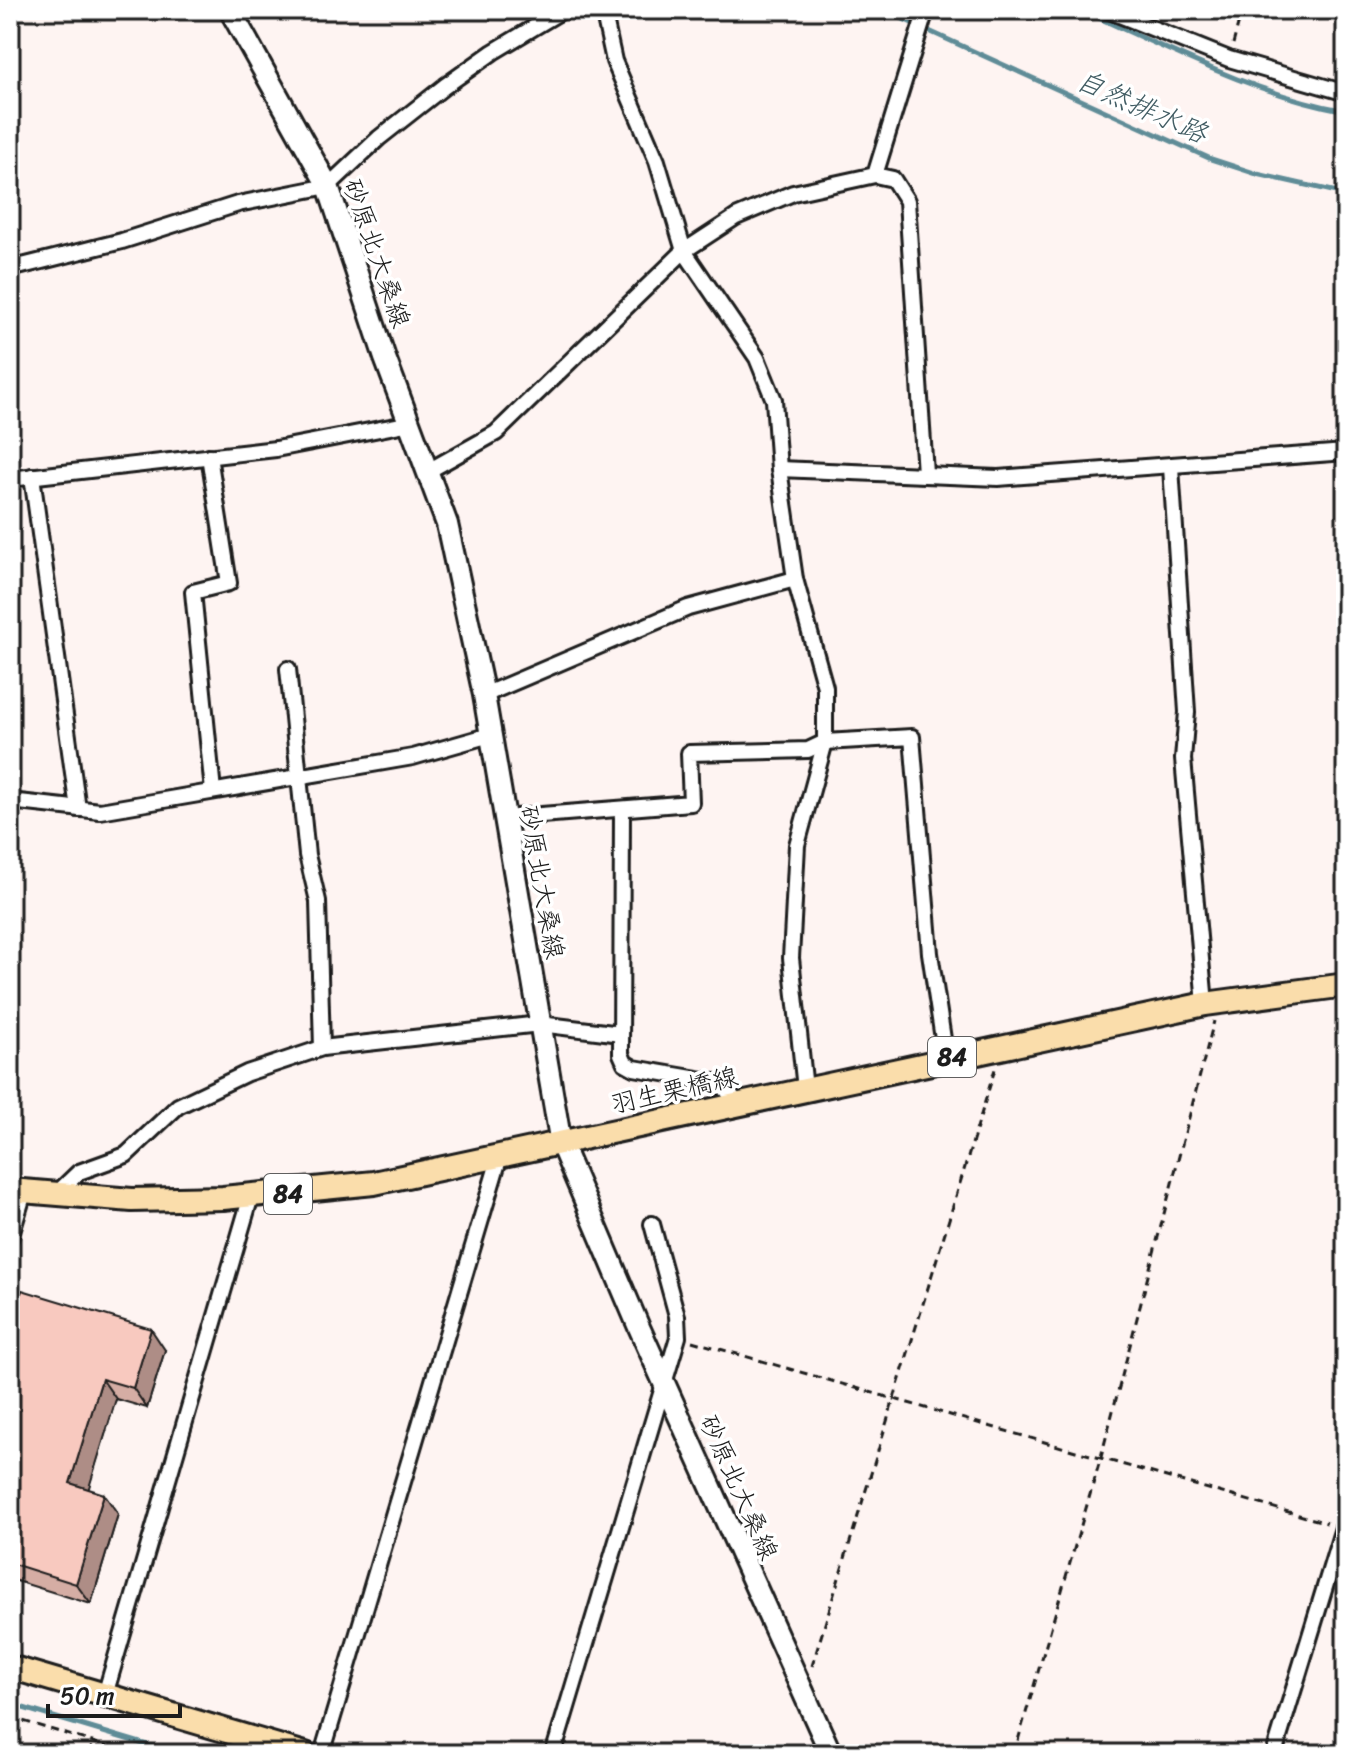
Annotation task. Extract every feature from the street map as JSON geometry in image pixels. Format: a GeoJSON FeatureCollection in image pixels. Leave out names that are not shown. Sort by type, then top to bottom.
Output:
{"type":"FeatureCollection","features":[{"type":"Feature","properties":{"kind":"main road","name":"砂原北大桑線"},"geometry":{"type":"LineString","coordinates":[[230,10],[328,186],[447,524],[484,695],[561,1144],[663,1382],[831,1754]]}},
{"type":"Feature","properties":{"kind":"main road","name":"羽生栗橋線"},"geometry":{"type":"LineString","coordinates":[[17,1191],[132,1200],[251,1196],[374,1183],[499,1159],[805,1089],[1212,1002],[1346,985]]}},
{"type":"Feature","properties":{"kind":"main road"},"geometry":{"type":"LineString","coordinates":[[10,1667],[305,1754]]}},
{"type":"Feature","properties":{"kind":"street"},"geometry":{"type":"LineString","coordinates":[[10,269],[122,241],[238,204],[328,186],[379,138],[445,86],[493,52],[563,10]]}},
{"type":"Feature","properties":{"kind":"street"},"geometry":{"type":"LineString","coordinates":[[603,10],[614,61],[657,161],[684,251],[757,358],[774,400],[779,469],[795,579],[825,687],[825,742],[797,845],[791,958],[805,1089]]}},
{"type":"Feature","properties":{"kind":"street"},"geometry":{"type":"LineString","coordinates":[[875,175],[926,10]]}},
{"type":"Feature","properties":{"kind":"street"},"geometry":{"type":"LineString","coordinates":[[1107,10],[1229,59],[1346,93]]}},
{"type":"Feature","properties":{"kind":"street"},"geometry":{"type":"LineString","coordinates":[[430,470],[496,433],[684,251],[736,217],[793,193],[875,175],[893,179],[907,201],[925,473]]}},
{"type":"Feature","properties":{"kind":"street"},"geometry":{"type":"LineString","coordinates":[[10,479],[331,441],[411,423]]}},
{"type":"Feature","properties":{"kind":"street"},"geometry":{"type":"LineString","coordinates":[[779,469],[998,478],[1346,452]]}},
{"type":"Feature","properties":{"kind":"street"},"geometry":{"type":"LineString","coordinates":[[209,456],[229,583],[193,592],[213,791]]}},
{"type":"Feature","properties":{"kind":"street"},"geometry":{"type":"LineString","coordinates":[[1171,467],[1187,712],[1183,759],[1212,1002]]}},
{"type":"Feature","properties":{"kind":"street"},"geometry":{"type":"LineString","coordinates":[[32,476],[78,809]]}},
{"type":"Feature","properties":{"kind":"street"},"geometry":{"type":"LineString","coordinates":[[484,695],[688,608],[795,579]]}},
{"type":"Feature","properties":{"kind":"street"},"geometry":{"type":"LineString","coordinates":[[288,669],[307,855],[318,901],[322,1048]]}},
{"type":"Feature","properties":{"kind":"street"},"geometry":{"type":"LineString","coordinates":[[10,801],[100,811],[413,757],[490,735]]}},
{"type":"Feature","properties":{"kind":"street"},"geometry":{"type":"LineString","coordinates":[[504,818],[691,803],[689,753],[808,750],[825,742],[912,737],[930,953],[946,1059]]}},
{"type":"Feature","properties":{"kind":"street"},"geometry":{"type":"LineString","coordinates":[[622,809],[621,1054],[634,1068],[721,1083],[738,1104]]}},
{"type":"Feature","properties":{"kind":"street"},"geometry":{"type":"LineString","coordinates":[[55,1195],[79,1172],[126,1155],[178,1106],[247,1073],[322,1048],[540,1024],[621,1034]]}},
{"type":"Feature","properties":{"kind":"street"},"geometry":{"type":"LineString","coordinates":[[322,1754],[499,1159]]}},
{"type":"Feature","properties":{"kind":"street"},"geometry":{"type":"LineString","coordinates":[[10,1239],[17,1191]]}},
{"type":"Feature","properties":{"kind":"street"},"geometry":{"type":"LineString","coordinates":[[105,1695],[251,1196]]}},
{"type":"Feature","properties":{"kind":"street"},"geometry":{"type":"LineString","coordinates":[[553,1754],[678,1337],[677,1316],[652,1224]]}},
{"type":"Feature","properties":{"kind":"street"},"geometry":{"type":"LineString","coordinates":[[1274,1754],[1345,1523]]}},
{"type":"Feature","properties":{"kind":"path"},"geometry":{"type":"LineString","coordinates":[[1229,59],[1242,10]]}},
{"type":"Feature","properties":{"kind":"path"},"geometry":{"type":"LineString","coordinates":[[1014,1754],[1101,1457],[1212,1002]]}},
{"type":"Feature","properties":{"kind":"path"},"geometry":{"type":"LineString","coordinates":[[804,1693],[1002,1047]]}},
{"type":"Feature","properties":{"kind":"path"},"geometry":{"type":"LineString","coordinates":[[678,1337],[1345,1523]]}},
{"type":"Feature","properties":{"kind":"path"},"geometry":{"type":"LineString","coordinates":[[10,1717],[132,1754]]}},
{"type":"Feature","properties":{"kind":"path"},"geometry":{"type":"LineString","coordinates":[[89,1754],[93,1742]]}},
{"type":"Feature","properties":{"kind":"building"},"geometry":{"type":"Polygon","coordinates":[[[22,1290],[151,1329],[133,1388],[102,1379],[70,1483],[104,1494],[76,1584],[10,1563],[10,1330],[22,1290]]]}},
{"type":"Feature","properties":{"kind":"waterway","name":"自然排水路"},"geometry":{"type":"LineString","coordinates":[[883,10],[912,23]]}},
{"type":"Feature","properties":{"kind":"waterway"},"geometry":{"type":"LineString","coordinates":[[1081,10],[1244,82],[1346,111]]}},
{"type":"Feature","properties":{"kind":"waterway","name":"自然排水路"},"geometry":{"type":"LineString","coordinates":[[929,31],[1211,159],[1257,174],[1346,194]]}},
{"type":"Feature","properties":{"kind":"waterway"},"geometry":{"type":"LineString","coordinates":[[10,1704],[177,1754]]}}]}
